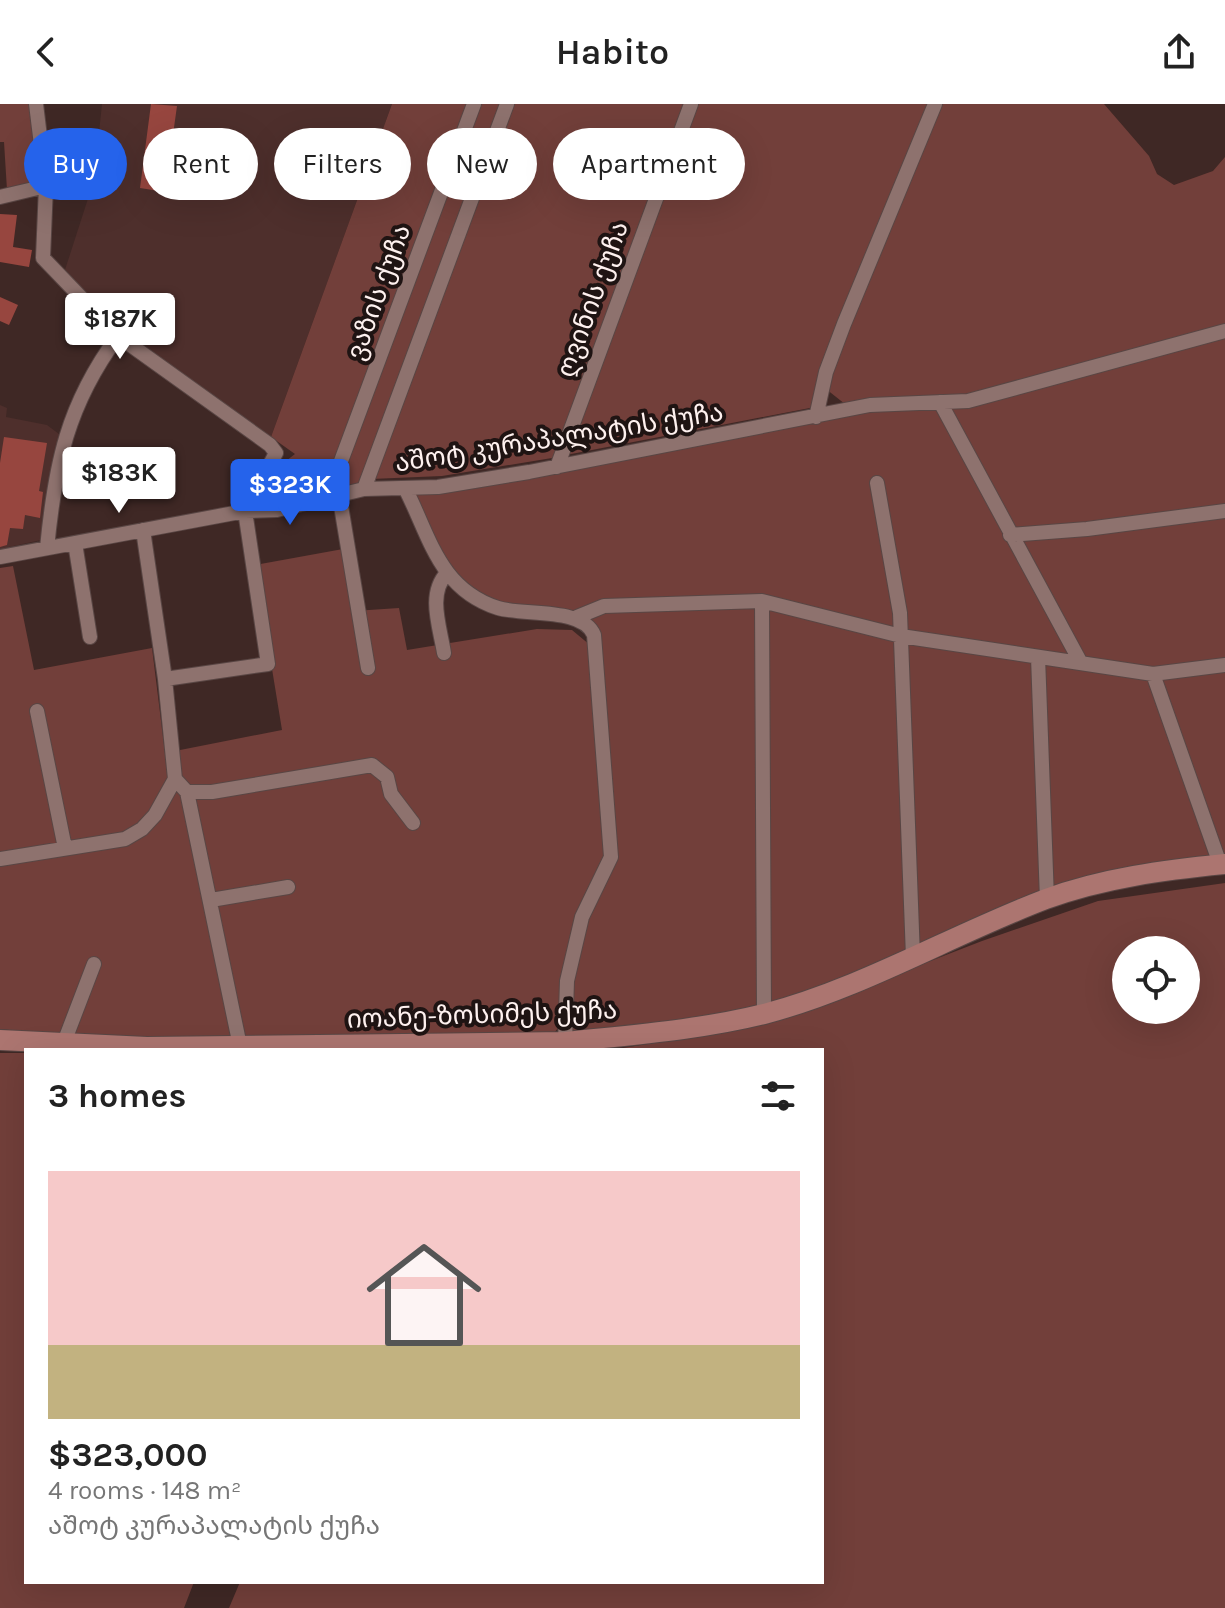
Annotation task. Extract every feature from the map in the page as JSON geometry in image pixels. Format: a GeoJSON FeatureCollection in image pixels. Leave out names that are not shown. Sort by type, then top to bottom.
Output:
{"type":"FeatureCollection","features":[{"type":"Feature","properties":{"kind":"street"},"geometry":{"type":"LineString","coordinates":[[36,104],[39,128]]}},
{"type":"Feature","properties":{"kind":"street","name":"ვაზის ქუჩა"},"geometry":{"type":"LineString","coordinates":[[334,495],[474,104]]}},
{"type":"Feature","properties":{"kind":"street"},"geometry":{"type":"LineString","coordinates":[[364,489],[507,104]]}},
{"type":"Feature","properties":{"kind":"street","name":"ღვინის ქუჩა"},"geometry":{"type":"LineString","coordinates":[[557,467],[691,104]]}},
{"type":"Feature","properties":{"kind":"street"},"geometry":{"type":"LineString","coordinates":[[816,417],[826,372],[844,324],[935,104]]}},
{"type":"Feature","properties":{"kind":"street"},"geometry":{"type":"LineString","coordinates":[[0,197],[24,191]]}},
{"type":"Feature","properties":{"kind":"street"},"geometry":{"type":"LineString","coordinates":[[45,200],[43,258],[118,336],[270,445],[276,453],[245,511],[268,664],[165,679]]}},
{"type":"Feature","properties":{"kind":"street","name":"აშოტ კურაპალატის ქუჩა"},"geometry":{"type":"LineString","coordinates":[[0,557],[245,511],[277,510],[364,489],[406,490],[557,467],[870,405],[968,401],[1225,331]]}},
{"type":"Feature","properties":{"kind":"street"},"geometry":{"type":"LineString","coordinates":[[47,548],[63,438],[85,388],[118,336]]}},
{"type":"Feature","properties":{"kind":"street"},"geometry":{"type":"LineString","coordinates":[[940,402],[1081,663]]}},
{"type":"Feature","properties":{"kind":"street"},"geometry":{"type":"LineString","coordinates":[[877,483],[895,582],[901,636],[913,957]]}},
{"type":"Feature","properties":{"kind":"street"},"geometry":{"type":"LineString","coordinates":[[406,490],[421,519],[433,554],[447,573],[465,588],[496,607],[577,617],[591,627],[594,635],[611,857],[582,917],[567,981],[565,1042]]}},
{"type":"Feature","properties":{"kind":"street"},"geometry":{"type":"LineString","coordinates":[[334,495],[368,668]]}},
{"type":"Feature","properties":{"kind":"street"},"geometry":{"type":"LineString","coordinates":[[1010,535],[1087,529],[1225,511]]}},
{"type":"Feature","properties":{"kind":"street"},"geometry":{"type":"LineString","coordinates":[[0,859],[125,839],[142,829],[166,799],[175,779],[165,679],[143,530]]}},
{"type":"Feature","properties":{"kind":"street"},"geometry":{"type":"LineString","coordinates":[[75,543],[90,637]]}},
{"type":"Feature","properties":{"kind":"street"},"geometry":{"type":"LineString","coordinates":[[444,653],[435,601],[437,583],[447,573]]}},
{"type":"Feature","properties":{"kind":"street"},"geometry":{"type":"LineString","coordinates":[[762,601],[764,1014]]}},
{"type":"Feature","properties":{"kind":"street"},"geometry":{"type":"LineString","coordinates":[[577,617],[604,606],[762,601],[901,636],[1153,674],[1225,665]]}},
{"type":"Feature","properties":{"kind":"street"},"geometry":{"type":"LineString","coordinates":[[1038,657],[1047,899]]}},
{"type":"Feature","properties":{"kind":"street"},"geometry":{"type":"LineString","coordinates":[[1153,674],[1223,864]]}},
{"type":"Feature","properties":{"kind":"street"},"geometry":{"type":"LineString","coordinates":[[37,711],[65,848]]}},
{"type":"Feature","properties":{"kind":"street"},"geometry":{"type":"LineString","coordinates":[[187,792],[212,792],[372,765],[387,777],[391,794],[413,823]]}},
{"type":"Feature","properties":{"kind":"street"},"geometry":{"type":"LineString","coordinates":[[175,779],[187,792],[240,1046]]}},
{"type":"Feature","properties":{"kind":"street","name":"იოანე-ზოსიმეს ქუჩა"},"geometry":{"type":"LineString","coordinates":[[0,1040],[63,1045],[240,1046],[565,1042],[634,1035],[764,1014],[849,986],[1047,899],[1129,876],[1223,864]]}},
{"type":"Feature","properties":{"kind":"street"},"geometry":{"type":"LineString","coordinates":[[211,900],[288,887]]}},
{"type":"Feature","properties":{"kind":"street"},"geometry":{"type":"LineString","coordinates":[[63,1045],[94,964]]}},
{"type":"Feature","properties":{"kind":"shaded area"},"geometry":{"type":"Polygon","coordinates":[[[0,104],[33,104],[35,128],[24,128],[24,186],[7,190],[4,142],[0,142],[0,104]]]}},
{"type":"Feature","properties":{"kind":"shaded area"},"geometry":{"type":"Polygon","coordinates":[[[102,104],[392,104],[383,128],[274,128],[274,200],[357,200],[271,437],[127,336],[64,273],[88,200],[127,200],[127,128],[99,128],[102,104]]]}},
{"type":"Feature","properties":{"kind":"shaded area"},"geometry":{"type":"Polygon","coordinates":[[[392,104],[469,104],[460,128],[427,128],[427,200],[434,200],[346,440],[320,497],[255,504],[269,474],[295,454],[271,437],[357,200],[411,200],[411,128],[383,128],[392,104]]]}},
{"type":"Feature","properties":{"kind":"shaded area"},"geometry":{"type":"Polygon","coordinates":[[[474,104],[507,104],[498,128],[465,128],[474,104]]]}},
{"type":"Feature","properties":{"kind":"shaded area"},"geometry":{"type":"Polygon","coordinates":[[[509,104],[688,104],[679,128],[553,128],[553,200],[653,200],[558,457],[442,476],[371,479],[474,200],[537,200],[537,128],[500,128],[509,104]]]}},
{"type":"Feature","properties":{"kind":"shaded area"},"geometry":{"type":"Polygon","coordinates":[[[695,104],[931,104],[815,407],[566,455],[660,200],[745,200],[745,128],[686,128],[695,104]]]}},
{"type":"Feature","properties":{"kind":"shaded area"},"geometry":{"type":"Polygon","coordinates":[[[935,104],[1104,104],[1149,156],[1157,174],[1174,185],[1213,171],[1225,157],[1225,864],[1129,876],[764,1014],[565,1042],[582,917],[611,857],[591,627],[496,607],[447,573],[406,490],[850,408],[826,389],[935,104]]]}},
{"type":"Feature","properties":{"kind":"shaded area"},"geometry":{"type":"Polygon","coordinates":[[[438,200],[471,200],[364,489],[328,496],[438,200]]]}},
{"type":"Feature","properties":{"kind":"shaded area"},"geometry":{"type":"Polygon","coordinates":[[[0,405],[7,408],[6,417],[47,425],[59,434],[41,540],[0,549],[0,405]]]}},
{"type":"Feature","properties":{"kind":"shaded area"},"geometry":{"type":"Polygon","coordinates":[[[343,549],[354,611],[399,608],[407,650],[537,629],[572,630],[590,645],[605,852],[558,1028],[551,1037],[84,1038],[0,1029],[0,568],[13,566],[34,670],[152,648],[165,753],[282,730],[255,565],[343,549]]]}},
{"type":"Feature","properties":{"kind":"shaded area"},"geometry":{"type":"Polygon","coordinates":[[[1225,883],[1225,1608],[229,1608],[239,1584],[824,1584],[824,1048],[623,1048],[768,1024],[982,941],[1098,901],[1225,883]]]}},
{"type":"Feature","properties":{"kind":"shaded area"},"geometry":{"type":"Polygon","coordinates":[[[0,1053],[24,1053],[24,1584],[193,1584],[184,1608],[0,1608],[0,1053]]]}},
{"type":"Feature","properties":{"kind":"building"},"geometry":{"type":"Polygon","coordinates":[[[151,104],[177,106],[174,128],[148,128],[151,104]]]}},
{"type":"Feature","properties":{"kind":"building"},"geometry":{"type":"Polygon","coordinates":[[[0,214],[17,215],[13,247],[32,250],[29,267],[0,262],[0,214]]]}},
{"type":"Feature","properties":{"kind":"building"},"geometry":{"type":"Polygon","coordinates":[[[0,297],[18,305],[9,325],[0,321],[0,297]]]}},
{"type":"Feature","properties":{"kind":"building"},"geometry":{"type":"Polygon","coordinates":[[[4,437],[47,443],[39,491],[43,492],[40,518],[25,515],[23,529],[10,528],[7,545],[0,547],[0,463],[4,437]]]}}]}
